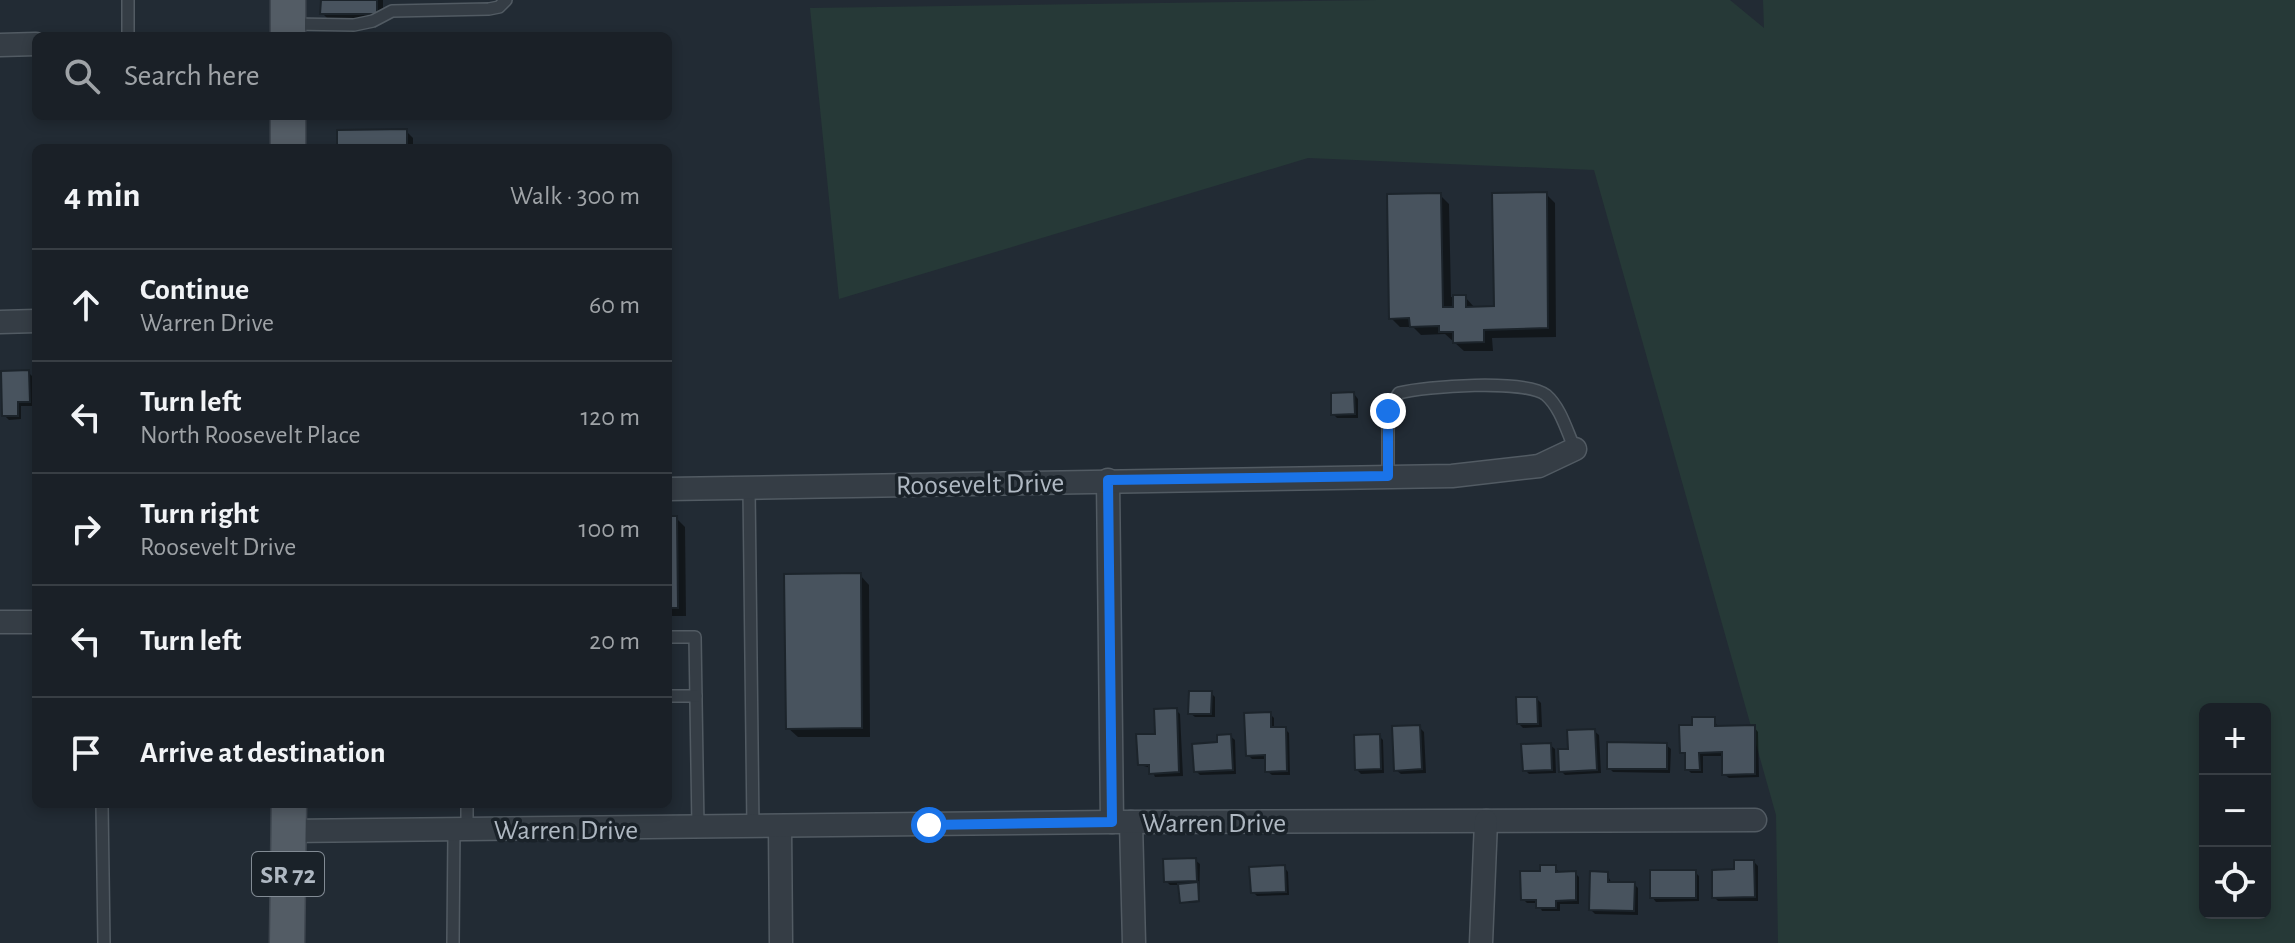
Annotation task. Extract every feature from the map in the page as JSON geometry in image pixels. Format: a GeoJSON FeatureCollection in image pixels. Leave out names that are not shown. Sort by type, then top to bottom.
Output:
{"type":"FeatureCollection","features":[{"type":"Feature","properties":{"kind":"main road"},"geometry":{"type":"LineString","coordinates":[[288,120],[288,144]]}},
{"type":"Feature","properties":{"kind":"main road","name":"SR 72"},"geometry":{"type":"LineString","coordinates":[[287,943],[289,817]]}},
{"type":"Feature","properties":{"kind":"street"},"geometry":{"type":"LineString","coordinates":[[0,45],[32,44]]}},
{"type":"Feature","properties":{"kind":"street"},"geometry":{"type":"LineString","coordinates":[[0,322],[32,321]]}},
{"type":"Feature","properties":{"kind":"street","name":"Roosevelt Drive"},"geometry":{"type":"LineString","coordinates":[[672,489],[1508,472],[1539,466],[1575,449]]}},
{"type":"Feature","properties":{"kind":"street"},"geometry":{"type":"LineString","coordinates":[[1108,480],[1122,822],[1134,943]]}},
{"type":"Feature","properties":{"kind":"street"},"geometry":{"type":"LineString","coordinates":[[0,622],[32,622]]}},
{"type":"Feature","properties":{"kind":"street","name":"Warren Drive"},"geometry":{"type":"LineString","coordinates":[[289,817],[461,830],[1122,822],[1755,820]]}},
{"type":"Feature","properties":{"kind":"street"},"geometry":{"type":"LineString","coordinates":[[1481,943],[1486,821]]}},
{"type":"Feature","properties":{"kind":"street"},"geometry":{"type":"LineString","coordinates":[[780,827],[781,943]]}},
{"type":"Feature","properties":{"kind":"lane"},"geometry":{"type":"LineString","coordinates":[[128,0],[128,32]]}},
{"type":"Feature","properties":{"kind":"lane"},"geometry":{"type":"LineString","coordinates":[[294,21],[373,21],[392,11],[489,9],[499,7],[506,0]]}},
{"type":"Feature","properties":{"kind":"lane"},"geometry":{"type":"LineString","coordinates":[[1388,476],[1388,411],[1399,393],[1418,388],[1526,387],[1545,394],[1558,410],[1575,449]]}},
{"type":"Feature","properties":{"kind":"lane"},"geometry":{"type":"LineString","coordinates":[[749,488],[753,827]]}},
{"type":"Feature","properties":{"kind":"lane"},"geometry":{"type":"LineString","coordinates":[[672,637],[695,637],[698,828]]}},
{"type":"Feature","properties":{"kind":"lane"},"geometry":{"type":"LineString","coordinates":[[672,696],[696,696]]}},
{"type":"Feature","properties":{"kind":"lane"},"geometry":{"type":"LineString","coordinates":[[102,808],[104,943]]}},
{"type":"Feature","properties":{"kind":"lane"},"geometry":{"type":"LineString","coordinates":[[453,943],[461,830],[466,808]]}},
{"type":"Feature","properties":{"kind":"green space"},"geometry":{"type":"Polygon","coordinates":[[[1378,0],[1730,0],[1764,28],[1763,0],[2295,0],[2295,943],[1778,943],[1776,815],[1594,170],[1308,158],[839,299],[810,8],[1378,0]]]}},
{"type":"Feature","properties":{"kind":"building"},"geometry":{"type":"Polygon","coordinates":[[[321,0],[377,0],[377,14],[320,14],[321,0]]]}},
{"type":"Feature","properties":{"kind":"building"},"geometry":{"type":"Polygon","coordinates":[[[407,129],[407,144],[337,144],[337,130],[407,129]]]}},
{"type":"Feature","properties":{"kind":"building"},"geometry":{"type":"Polygon","coordinates":[[[1547,192],[1548,328],[1484,330],[1484,342],[1453,343],[1453,332],[1439,332],[1439,326],[1410,327],[1409,318],[1389,319],[1387,194],[1441,193],[1443,307],[1453,307],[1453,295],[1466,295],[1466,307],[1494,306],[1492,193],[1547,192]]]}},
{"type":"Feature","properties":{"kind":"building"},"geometry":{"type":"Polygon","coordinates":[[[29,370],[30,402],[18,402],[18,416],[2,416],[1,371],[29,370]]]}},
{"type":"Feature","properties":{"kind":"building"},"geometry":{"type":"Polygon","coordinates":[[[1354,392],[1355,414],[1331,415],[1331,393],[1354,392]]]}},
{"type":"Feature","properties":{"kind":"building"},"geometry":{"type":"Polygon","coordinates":[[[672,516],[677,516],[678,608],[672,608],[672,516]]]}},
{"type":"Feature","properties":{"kind":"building"},"geometry":{"type":"Polygon","coordinates":[[[861,573],[862,728],[786,729],[784,574],[861,573]]]}},
{"type":"Feature","properties":{"kind":"building"},"geometry":{"type":"Polygon","coordinates":[[[1189,691],[1212,691],[1211,714],[1188,714],[1189,691]]]}},
{"type":"Feature","properties":{"kind":"building"},"geometry":{"type":"Polygon","coordinates":[[[1516,697],[1537,697],[1538,724],[1517,724],[1516,697]]]}},
{"type":"Feature","properties":{"kind":"building"},"geometry":{"type":"Polygon","coordinates":[[[1177,708],[1179,772],[1149,774],[1149,765],[1138,765],[1136,734],[1155,734],[1154,709],[1177,708]]]}},
{"type":"Feature","properties":{"kind":"building"},"geometry":{"type":"Polygon","coordinates":[[[1271,712],[1271,727],[1286,727],[1287,771],[1265,772],[1265,755],[1246,756],[1244,713],[1271,712]]]}},
{"type":"Feature","properties":{"kind":"building"},"geometry":{"type":"Polygon","coordinates":[[[1692,717],[1715,717],[1715,726],[1755,725],[1755,774],[1722,775],[1722,752],[1699,753],[1700,770],[1685,770],[1685,753],[1680,753],[1679,725],[1692,725],[1692,717]]]}},
{"type":"Feature","properties":{"kind":"building"},"geometry":{"type":"Polygon","coordinates":[[[1420,725],[1422,769],[1394,771],[1392,726],[1420,725]]]}},
{"type":"Feature","properties":{"kind":"building"},"geometry":{"type":"Polygon","coordinates":[[[1595,729],[1597,770],[1559,772],[1558,749],[1568,749],[1567,730],[1595,729]]]}},
{"type":"Feature","properties":{"kind":"building"},"geometry":{"type":"Polygon","coordinates":[[[1231,734],[1233,770],[1194,772],[1192,744],[1217,742],[1217,735],[1231,734]]]}},
{"type":"Feature","properties":{"kind":"building"},"geometry":{"type":"Polygon","coordinates":[[[1380,734],[1381,769],[1355,770],[1354,735],[1380,734]]]}},
{"type":"Feature","properties":{"kind":"building"},"geometry":{"type":"Polygon","coordinates":[[[1607,742],[1667,743],[1667,769],[1607,769],[1607,742]]]}},
{"type":"Feature","properties":{"kind":"building"},"geometry":{"type":"Polygon","coordinates":[[[1551,743],[1552,770],[1523,771],[1521,744],[1551,743]]]}},
{"type":"Feature","properties":{"kind":"building"},"geometry":{"type":"Polygon","coordinates":[[[1196,858],[1197,881],[1164,882],[1163,859],[1196,858]]]}},
{"type":"Feature","properties":{"kind":"building"},"geometry":{"type":"Polygon","coordinates":[[[1734,860],[1754,860],[1755,897],[1712,898],[1712,870],[1734,869],[1734,860]]]}},
{"type":"Feature","properties":{"kind":"building"},"geometry":{"type":"Polygon","coordinates":[[[1285,865],[1286,892],[1251,893],[1249,867],[1285,865]]]}},
{"type":"Feature","properties":{"kind":"building"},"geometry":{"type":"Polygon","coordinates":[[[1540,865],[1556,865],[1556,872],[1576,871],[1576,900],[1556,901],[1556,908],[1536,908],[1536,900],[1521,900],[1520,871],[1540,871],[1540,865]]]}},
{"type":"Feature","properties":{"kind":"building"},"geometry":{"type":"Polygon","coordinates":[[[1650,870],[1696,870],[1696,898],[1650,898],[1650,870]]]}},
{"type":"Feature","properties":{"kind":"building"},"geometry":{"type":"Polygon","coordinates":[[[1590,871],[1608,872],[1608,882],[1635,882],[1634,911],[1589,910],[1590,871]]]}},
{"type":"Feature","properties":{"kind":"building"},"geometry":{"type":"Polygon","coordinates":[[[1198,882],[1199,901],[1180,903],[1178,884],[1198,882]]]}},
{"type":"Feature","properties":{"kind":"route"},"geometry":{"type":"LineString","coordinates":[[929,825],[1112,822],[1108,480],[1388,476],[1388,411]]}}]}
